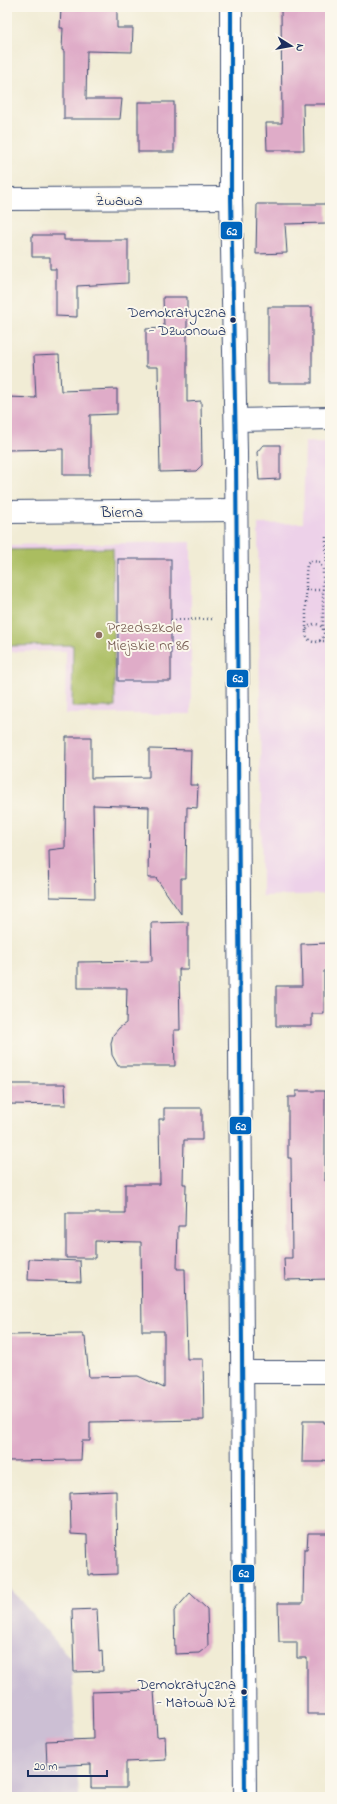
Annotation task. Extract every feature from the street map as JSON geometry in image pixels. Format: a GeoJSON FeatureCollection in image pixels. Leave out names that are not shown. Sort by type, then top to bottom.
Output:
{"type":"FeatureCollection","features":[{"type":"Feature","properties":{"kind":"street"},"geometry":{"type":"LineString","coordinates":[[231,7],[231,198],[236,420],[245,1797]]}},
{"type":"Feature","properties":{"kind":"street","name":"Żwawa"},"geometry":{"type":"LineString","coordinates":[[7,199],[231,198]]}},
{"type":"Feature","properties":{"kind":"street"},"geometry":{"type":"LineString","coordinates":[[236,420],[330,418]]}},
{"type":"Feature","properties":{"kind":"street","name":"Bierna"},"geometry":{"type":"LineString","coordinates":[[7,512],[236,510]]}},
{"type":"Feature","properties":{"kind":"street"},"geometry":{"type":"LineString","coordinates":[[242,1372],[330,1372]]}},
{"type":"Feature","properties":{"kind":"path"},"geometry":{"type":"LineString","coordinates":[[330,537],[326,537],[328,628],[330,628]]}},
{"type":"Feature","properties":{"kind":"path"},"geometry":{"type":"LineString","coordinates":[[318,641],[323,636],[323,590],[322,565],[315,561],[307,564],[306,630],[308,639],[314,642],[330,641]]}},
{"type":"Feature","properties":{"kind":"path"},"geometry":{"type":"LineString","coordinates":[[306,590],[323,590]]}},
{"type":"Feature","properties":{"kind":"path"},"geometry":{"type":"LineString","coordinates":[[171,620],[212,619]]}},
{"type":"Feature","properties":{"kind":"path"},"geometry":{"type":"LineString","coordinates":[[306,630],[310,626],[315,625],[319,626],[323,630]]}},
{"type":"Feature","properties":{"kind":"shaded area"},"geometry":{"type":"Polygon","coordinates":[[[305,442],[330,442],[330,894],[262,896],[258,524],[303,523],[305,442]]]}},
{"type":"Feature","properties":{"kind":"shaded area","name":"Przedszkole Miejskie nr 86"},"geometry":{"type":"Polygon","coordinates":[[[191,542],[191,714],[65,714],[66,651],[7,652],[7,545],[191,542]]]}},
{"type":"Feature","properties":{"kind":"shaded area"},"geometry":{"type":"Polygon","coordinates":[[[7,1585],[71,1659],[79,1797],[7,1797],[7,1585]]]}},
{"type":"Feature","properties":{"kind":"green space"},"geometry":{"type":"Polygon","coordinates":[[[113,548],[115,707],[72,707],[73,645],[7,646],[7,550],[113,548]]]}},
{"type":"Feature","properties":{"kind":"building"},"geometry":{"type":"Polygon","coordinates":[[[281,7],[330,7],[330,104],[303,104],[304,150],[267,150],[266,123],[282,123],[281,7]]]}},
{"type":"Feature","properties":{"kind":"building"},"geometry":{"type":"Polygon","coordinates":[[[61,8],[117,8],[117,28],[133,28],[132,52],[87,51],[86,99],[122,99],[120,119],[64,119],[64,51],[62,50],[63,28],[60,28],[61,8]]]}},
{"type":"Feature","properties":{"kind":"building"},"geometry":{"type":"Polygon","coordinates":[[[138,102],[174,102],[174,152],[138,152],[138,102]]]}},
{"type":"Feature","properties":{"kind":"building"},"geometry":{"type":"Polygon","coordinates":[[[257,204],[327,204],[327,223],[285,224],[287,253],[256,254],[257,204]]]}},
{"type":"Feature","properties":{"kind":"building"},"geometry":{"type":"Polygon","coordinates":[[[32,235],[64,235],[64,240],[128,240],[128,283],[77,286],[77,317],[56,316],[56,269],[50,269],[50,257],[32,257],[32,235]]]}},
{"type":"Feature","properties":{"kind":"building"},"geometry":{"type":"Polygon","coordinates":[[[163,297],[187,297],[187,402],[201,401],[202,465],[196,471],[160,472],[158,367],[146,367],[146,329],[164,328],[163,297]]]}},
{"type":"Feature","properties":{"kind":"building"},"geometry":{"type":"Polygon","coordinates":[[[268,307],[312,307],[312,383],[268,383],[268,307]]]}},
{"type":"Feature","properties":{"kind":"building"},"geometry":{"type":"Polygon","coordinates":[[[59,355],[61,391],[117,389],[117,414],[90,415],[90,475],[63,475],[63,449],[7,450],[7,397],[36,398],[34,356],[59,355]]]}},
{"type":"Feature","properties":{"kind":"building"},"geometry":{"type":"Polygon","coordinates":[[[263,445],[280,445],[280,479],[259,480],[257,452],[263,445]]]}},
{"type":"Feature","properties":{"kind":"building"},"geometry":{"type":"Polygon","coordinates":[[[118,559],[171,559],[171,681],[118,681],[118,559]]]}},
{"type":"Feature","properties":{"kind":"building"},"geometry":{"type":"Polygon","coordinates":[[[66,737],[91,737],[91,778],[149,777],[149,749],[191,750],[190,785],[198,785],[197,808],[187,807],[186,878],[181,878],[181,914],[156,878],[148,878],[149,807],[93,805],[95,898],[50,897],[49,850],[65,848],[66,737]]]}},
{"type":"Feature","properties":{"kind":"building"},"geometry":{"type":"Polygon","coordinates":[[[188,922],[188,969],[179,969],[180,1030],[174,1030],[175,1066],[118,1066],[112,1055],[111,1044],[113,1035],[126,1023],[127,988],[78,988],[78,962],[152,961],[151,923],[188,922]]]}},
{"type":"Feature","properties":{"kind":"building"},"geometry":{"type":"Polygon","coordinates":[[[330,943],[330,971],[324,971],[324,1014],[312,1014],[312,1026],[276,1026],[276,986],[302,986],[301,944],[330,943]]]}},
{"type":"Feature","properties":{"kind":"building"},"geometry":{"type":"Polygon","coordinates":[[[7,1084],[65,1084],[66,1105],[7,1104],[7,1084]]]}},
{"type":"Feature","properties":{"kind":"building"},"geometry":{"type":"Polygon","coordinates":[[[296,1091],[325,1091],[325,1181],[330,1181],[330,1279],[285,1280],[284,1258],[292,1258],[291,1158],[288,1158],[288,1097],[296,1097],[296,1091]]]}},
{"type":"Feature","properties":{"kind":"building"},"geometry":{"type":"Polygon","coordinates":[[[164,1108],[202,1108],[202,1140],[184,1140],[183,1184],[186,1184],[185,1226],[178,1226],[177,1269],[185,1269],[187,1359],[203,1359],[204,1420],[90,1422],[90,1441],[82,1441],[81,1460],[8,1461],[7,1335],[83,1334],[83,1337],[85,1337],[89,1377],[138,1376],[164,1388],[164,1331],[142,1331],[141,1242],[95,1241],[95,1258],[66,1258],[66,1213],[125,1213],[125,1184],[160,1184],[159,1119],[164,1119],[164,1108]]]}},
{"type":"Feature","properties":{"kind":"building"},"geometry":{"type":"Polygon","coordinates":[[[29,1259],[80,1261],[81,1282],[28,1280],[29,1259]]]}},
{"type":"Feature","properties":{"kind":"building"},"geometry":{"type":"Polygon","coordinates":[[[303,1421],[324,1421],[324,1423],[330,1423],[330,1461],[323,1460],[323,1462],[302,1462],[303,1421]]]}},
{"type":"Feature","properties":{"kind":"building"},"geometry":{"type":"Polygon","coordinates":[[[116,1491],[117,1574],[88,1575],[87,1535],[71,1534],[70,1493],[116,1491]]]}},
{"type":"Feature","properties":{"kind":"building"},"geometry":{"type":"Polygon","coordinates":[[[308,1533],[330,1533],[330,1714],[307,1714],[307,1658],[297,1658],[297,1642],[279,1642],[278,1603],[303,1603],[304,1549],[307,1549],[308,1533]]]}},
{"type":"Feature","properties":{"kind":"building"},"geometry":{"type":"Polygon","coordinates":[[[190,1593],[207,1609],[208,1646],[199,1653],[175,1654],[174,1611],[190,1593]]]}},
{"type":"Feature","properties":{"kind":"building"},"geometry":{"type":"Polygon","coordinates":[[[97,1609],[99,1651],[102,1650],[103,1671],[74,1672],[72,1610],[97,1609]]]}},
{"type":"Feature","properties":{"kind":"building"},"geometry":{"type":"Polygon","coordinates":[[[154,1690],[157,1737],[165,1736],[166,1760],[126,1762],[126,1788],[91,1788],[91,1764],[47,1766],[46,1741],[93,1739],[92,1692],[154,1690]]]}},
{"type":"Feature","properties":{"kind":"transit line","name":"62"},"geometry":{"type":"LineString","coordinates":[[231,7],[231,198],[236,452],[245,1797]]}},
{"type":"Feature","properties":{"kind":"place","name":"Demokratyczna - Dzwonowa"},"geometry":{"type":"Point","coordinates":[233,320]}},
{"type":"Feature","properties":{"kind":"place","name":"Przedszkole Miejskie nr 86"},"geometry":{"type":"Point","coordinates":[99,635]}},
{"type":"Feature","properties":{"kind":"place","name":"Demokratyczna - Matowa NŻ"},"geometry":{"type":"Point","coordinates":[244,1692]}}]}
